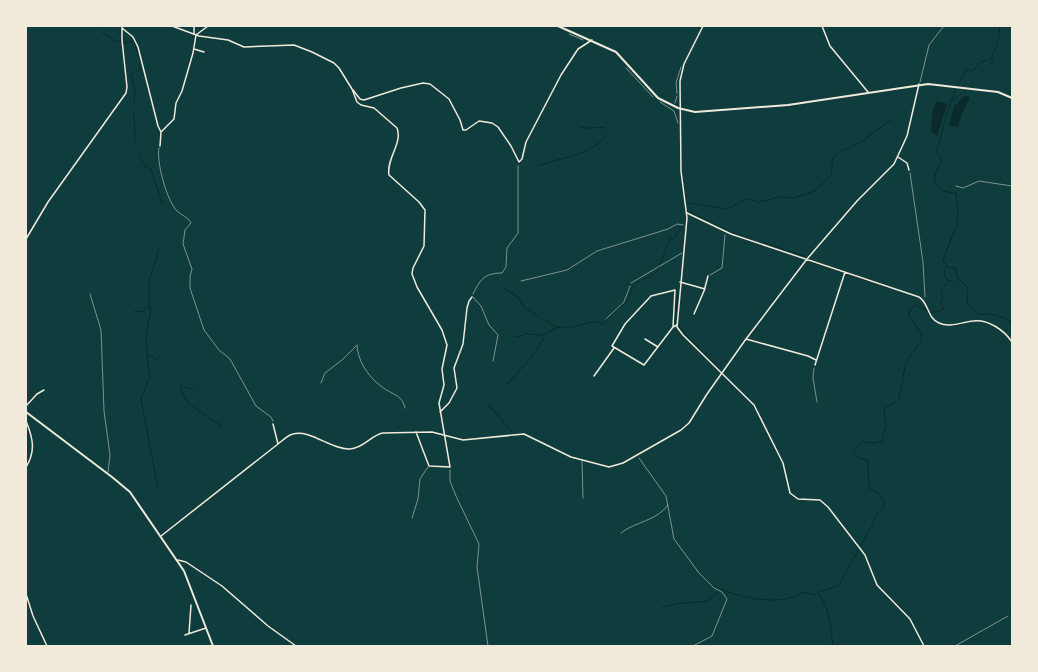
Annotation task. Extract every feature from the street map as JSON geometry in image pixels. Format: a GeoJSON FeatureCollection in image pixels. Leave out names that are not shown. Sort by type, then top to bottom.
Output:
{"type":"FeatureCollection","features":[{"type":"Feature","properties":{"kind":"main road"},"geometry":{"type":"LineString","coordinates":[[558,26],[619,55],[659,100],[680,109],[695,112],[723,112],[788,105],[919,84],[941,84],[998,92],[1012,98]]}},
{"type":"Feature","properties":{"kind":"main road"},"geometry":{"type":"LineString","coordinates":[[26,412],[130,492],[178,560],[187,578],[213,646]]}},
{"type":"Feature","properties":{"kind":"street"},"geometry":{"type":"LineString","coordinates":[[172,26],[195,35],[228,40],[246,48],[291,45],[300,47],[334,63],[360,99],[364,100],[401,88],[423,83],[430,84],[449,99],[460,120],[463,130],[466,130],[479,121],[486,121],[498,127],[511,146],[519,162],[522,159],[526,142],[561,75],[578,49],[591,41]]}},
{"type":"Feature","properties":{"kind":"street"},"geometry":{"type":"LineString","coordinates":[[161,132],[174,119],[176,103],[183,88],[194,49],[194,26]]}},
{"type":"Feature","properties":{"kind":"street"},"geometry":{"type":"LineString","coordinates":[[195,35],[208,26]]}},
{"type":"Feature","properties":{"kind":"street"},"geometry":{"type":"LineString","coordinates":[[703,26],[681,71],[679,84],[681,171],[687,213],[677,325],[683,335],[722,372],[756,408],[783,463],[790,494],[798,498],[815,499],[824,503],[868,560],[877,585],[910,619],[924,646]]}},
{"type":"Feature","properties":{"kind":"street"},"geometry":{"type":"LineString","coordinates":[[822,26],[830,46],[868,92]]}},
{"type":"Feature","properties":{"kind":"street"},"geometry":{"type":"LineString","coordinates":[[122,27],[136,43],[158,126],[161,132],[160,146]]}},
{"type":"Feature","properties":{"kind":"street"},"geometry":{"type":"LineString","coordinates":[[26,239],[48,202],[126,93],[127,87],[122,27]]}},
{"type":"Feature","properties":{"kind":"street"},"geometry":{"type":"LineString","coordinates":[[194,49],[204,52]]}},
{"type":"Feature","properties":{"kind":"street"},"geometry":{"type":"LineString","coordinates":[[161,536],[292,434],[300,433],[350,449],[364,444],[379,434],[432,432],[468,440],[524,434],[582,461],[612,467],[637,456],[686,427],[722,372],[807,259],[857,201],[889,171],[898,157],[907,136],[919,84]]}},
{"type":"Feature","properties":{"kind":"street"},"geometry":{"type":"LineString","coordinates":[[352,89],[357,102],[361,105],[374,108],[397,128],[398,138],[389,175],[419,202],[425,210],[424,246],[412,270],[417,287],[437,320],[446,340],[446,350],[442,369],[444,386],[439,403],[443,435],[450,467],[429,466],[416,432]]}},
{"type":"Feature","properties":{"kind":"street"},"geometry":{"type":"LineString","coordinates":[[898,157],[907,163],[909,170]]}},
{"type":"Feature","properties":{"kind":"street"},"geometry":{"type":"LineString","coordinates":[[687,213],[726,232],[915,295],[923,300],[928,312],[935,321],[944,325],[974,321],[985,322],[1003,332],[1012,342]]}},
{"type":"Feature","properties":{"kind":"street"},"geometry":{"type":"LineString","coordinates":[[815,365],[845,272]]}},
{"type":"Feature","properties":{"kind":"street"},"geometry":{"type":"LineString","coordinates":[[694,314],[705,289],[708,276]]}},
{"type":"Feature","properties":{"kind":"street"},"geometry":{"type":"LineString","coordinates":[[680,282],[705,289]]}},
{"type":"Feature","properties":{"kind":"street"},"geometry":{"type":"LineString","coordinates":[[594,376],[614,348],[612,345],[623,326],[651,296],[674,290],[673,327]]}},
{"type":"Feature","properties":{"kind":"street"},"geometry":{"type":"LineString","coordinates":[[440,412],[449,403],[458,388],[454,368],[463,344],[467,308],[472,297]]}},
{"type":"Feature","properties":{"kind":"street"},"geometry":{"type":"LineString","coordinates":[[614,348],[644,365],[673,327],[677,325]]}},
{"type":"Feature","properties":{"kind":"street"},"geometry":{"type":"LineString","coordinates":[[645,338],[658,347]]}},
{"type":"Feature","properties":{"kind":"street"},"geometry":{"type":"LineString","coordinates":[[746,339],[816,360]]}},
{"type":"Feature","properties":{"kind":"street"},"geometry":{"type":"LineString","coordinates":[[26,406],[44,390]]}},
{"type":"Feature","properties":{"kind":"street"},"geometry":{"type":"LineString","coordinates":[[26,421],[34,445],[31,458],[26,467]]}},
{"type":"Feature","properties":{"kind":"street"},"geometry":{"type":"LineString","coordinates":[[273,424],[278,444]]}},
{"type":"Feature","properties":{"kind":"street"},"geometry":{"type":"LineString","coordinates":[[178,560],[186,562],[222,586],[268,626],[296,646]]}},
{"type":"Feature","properties":{"kind":"street"},"geometry":{"type":"LineString","coordinates":[[26,594],[33,616],[47,646]]}},
{"type":"Feature","properties":{"kind":"street"},"geometry":{"type":"LineString","coordinates":[[189,633],[191,605]]}},
{"type":"Feature","properties":{"kind":"street"},"geometry":{"type":"LineString","coordinates":[[185,635],[206,628]]}},
{"type":"Feature","properties":{"kind":"lane"},"geometry":{"type":"LineString","coordinates":[[919,84],[929,45],[944,26]]}},
{"type":"Feature","properties":{"kind":"lane"},"geometry":{"type":"LineString","coordinates":[[631,283],[684,252]]}},
{"type":"Feature","properties":{"kind":"lane"},"geometry":{"type":"LineString","coordinates":[[90,294],[102,330],[104,411],[110,455],[108,474]]}},
{"type":"Feature","properties":{"kind":"lane"},"geometry":{"type":"LineString","coordinates":[[472,297],[481,306],[489,325],[498,335],[493,361]]}},
{"type":"Feature","properties":{"kind":"lane"},"geometry":{"type":"LineString","coordinates":[[582,461],[583,498]]}},
{"type":"Feature","properties":{"kind":"lane"},"geometry":{"type":"LineString","coordinates":[[412,518],[418,499],[420,479],[429,466]]}},
{"type":"Feature","properties":{"kind":"path"},"geometry":{"type":"LineString","coordinates":[[566,32],[580,40],[591,41]]}},
{"type":"Feature","properties":{"kind":"path"},"geometry":{"type":"LineString","coordinates":[[624,66],[659,100],[676,113]]}},
{"type":"Feature","properties":{"kind":"path"},"geometry":{"type":"LineString","coordinates":[[1012,143],[1012,150]]}},
{"type":"Feature","properties":{"kind":"path"},"geometry":{"type":"LineString","coordinates":[[160,146],[158,153],[159,164],[168,193],[175,210],[191,223],[185,230],[182,240],[183,247],[192,269],[190,288],[204,330],[219,350],[230,359],[256,406],[271,417],[273,424]]}},
{"type":"Feature","properties":{"kind":"path"},"geometry":{"type":"LineString","coordinates":[[472,297],[480,281],[485,277],[502,273],[506,267],[507,248],[518,233],[517,176],[519,162]]}},
{"type":"Feature","properties":{"kind":"path"},"geometry":{"type":"LineString","coordinates":[[909,170],[923,262],[925,297],[923,300]]}},
{"type":"Feature","properties":{"kind":"path"},"geometry":{"type":"LineString","coordinates":[[956,186],[963,188],[979,182],[1012,186]]}},
{"type":"Feature","properties":{"kind":"path"},"geometry":{"type":"LineString","coordinates":[[521,281],[567,270],[601,249],[668,229],[677,224],[686,226]]}},
{"type":"Feature","properties":{"kind":"path"},"geometry":{"type":"LineString","coordinates":[[708,276],[722,268],[726,232]]}},
{"type":"Feature","properties":{"kind":"path"},"geometry":{"type":"LineString","coordinates":[[606,320],[624,302],[631,283]]}},
{"type":"Feature","properties":{"kind":"path"},"geometry":{"type":"LineString","coordinates":[[321,383],[325,373],[342,360],[357,345],[362,367],[382,387],[400,398],[405,408]]}},
{"type":"Feature","properties":{"kind":"path"},"geometry":{"type":"LineString","coordinates":[[815,365],[813,378],[817,402]]}},
{"type":"Feature","properties":{"kind":"path"},"geometry":{"type":"LineString","coordinates":[[637,456],[664,492],[668,504],[674,539],[699,573],[714,588],[722,592],[726,599],[712,636],[693,646]]}},
{"type":"Feature","properties":{"kind":"path"},"geometry":{"type":"LineString","coordinates":[[450,467],[450,481],[479,544],[477,566],[488,646]]}},
{"type":"Feature","properties":{"kind":"path"},"geometry":{"type":"LineString","coordinates":[[621,533],[626,529],[643,523],[666,508],[668,504]]}},
{"type":"Feature","properties":{"kind":"path"},"geometry":{"type":"LineString","coordinates":[[955,646],[1008,616]]}},
{"type":"Feature","properties":{"kind":"water"},"geometry":{"type":"Polygon","coordinates":[[[966,95],[970,98],[963,111],[958,127],[949,126],[954,106],[966,95]]]}},
{"type":"Feature","properties":{"kind":"water"},"geometry":{"type":"Polygon","coordinates":[[[937,101],[947,105],[937,136],[932,132],[932,116],[937,101]]]}},
{"type":"Feature","properties":{"kind":"waterway"},"geometry":{"type":"LineString","coordinates":[[102,32],[114,40],[121,42],[121,26]]}},
{"type":"Feature","properties":{"kind":"waterway"},"geometry":{"type":"LineString","coordinates":[[958,85],[967,69],[972,71],[982,61],[987,61],[993,54],[1000,26]]}},
{"type":"Feature","properties":{"kind":"waterway"},"geometry":{"type":"LineString","coordinates":[[124,43],[134,41],[140,60]]}},
{"type":"Feature","properties":{"kind":"waterway"},"geometry":{"type":"LineString","coordinates":[[989,66],[992,62],[992,58]]}},
{"type":"Feature","properties":{"kind":"waterway"},"geometry":{"type":"LineString","coordinates":[[134,102],[135,90],[131,74],[140,70],[140,63]]}},
{"type":"Feature","properties":{"kind":"waterway"},"geometry":{"type":"LineString","coordinates":[[970,86],[974,83]]}},
{"type":"Feature","properties":{"kind":"waterway"},"geometry":{"type":"LineString","coordinates":[[833,646],[826,606],[818,592],[838,586],[873,524],[876,514],[883,508],[884,503],[879,493],[869,488],[868,461],[854,456],[854,452],[862,442],[874,443],[882,441],[886,426],[884,409],[899,399],[906,362],[922,340],[921,333],[909,316],[909,312],[915,305],[929,312],[944,309],[941,303],[943,298],[941,292],[948,280],[945,278],[944,270],[947,266],[943,260],[957,224],[958,213],[956,193],[941,190],[935,183],[935,175],[942,161],[937,149],[950,103],[956,89]]}},
{"type":"Feature","properties":{"kind":"waterway"},"geometry":{"type":"LineString","coordinates":[[952,100],[966,90]]}},
{"type":"Feature","properties":{"kind":"waterway"},"geometry":{"type":"LineString","coordinates":[[134,114],[135,143]]}},
{"type":"Feature","properties":{"kind":"waterway"},"geometry":{"type":"LineString","coordinates":[[842,151],[861,142],[892,119]]}},
{"type":"Feature","properties":{"kind":"waterway"},"geometry":{"type":"LineString","coordinates":[[581,127],[604,128]]}},
{"type":"Feature","properties":{"kind":"waterway"},"geometry":{"type":"LineString","coordinates":[[539,166],[584,152],[592,148],[607,135]]}},
{"type":"Feature","properties":{"kind":"waterway"},"geometry":{"type":"LineString","coordinates":[[831,173],[833,157],[839,153]]}},
{"type":"Feature","properties":{"kind":"waterway"},"geometry":{"type":"LineString","coordinates":[[138,154],[143,162],[142,164],[152,170],[162,203]]}},
{"type":"Feature","properties":{"kind":"waterway"},"geometry":{"type":"LineString","coordinates":[[689,203],[728,209],[746,199],[759,202],[780,197],[794,198],[814,191],[831,175]]}},
{"type":"Feature","properties":{"kind":"waterway"},"geometry":{"type":"LineString","coordinates":[[696,215],[726,230],[751,239]]}},
{"type":"Feature","properties":{"kind":"waterway"},"geometry":{"type":"LineString","coordinates":[[660,264],[670,239],[674,238],[683,226]]}},
{"type":"Feature","properties":{"kind":"waterway"},"geometry":{"type":"LineString","coordinates":[[760,242],[804,256]]}},
{"type":"Feature","properties":{"kind":"waterway"},"geometry":{"type":"LineString","coordinates":[[159,249],[149,281],[149,304],[151,309],[146,336],[147,354],[159,361]]}},
{"type":"Feature","properties":{"kind":"waterway"},"geometry":{"type":"LineString","coordinates":[[808,261],[841,272]]}},
{"type":"Feature","properties":{"kind":"waterway"},"geometry":{"type":"LineString","coordinates":[[629,297],[633,287],[642,280],[655,274],[659,267]]}},
{"type":"Feature","properties":{"kind":"waterway"},"geometry":{"type":"LineString","coordinates":[[948,267],[955,268],[957,279],[968,288],[967,303],[979,314],[988,314],[1005,318],[1012,323]]}},
{"type":"Feature","properties":{"kind":"waterway"},"geometry":{"type":"LineString","coordinates":[[847,274],[877,284]]}},
{"type":"Feature","properties":{"kind":"waterway"},"geometry":{"type":"LineString","coordinates":[[949,280],[954,282]]}},
{"type":"Feature","properties":{"kind":"waterway"},"geometry":{"type":"LineString","coordinates":[[880,285],[888,288]]}},
{"type":"Feature","properties":{"kind":"waterway"},"geometry":{"type":"LineString","coordinates":[[501,287],[517,296],[525,308],[538,316]]}},
{"type":"Feature","properties":{"kind":"waterway"},"geometry":{"type":"LineString","coordinates":[[675,322],[678,290]]}},
{"type":"Feature","properties":{"kind":"waterway"},"geometry":{"type":"LineString","coordinates":[[562,327],[571,327],[594,322],[599,322],[601,325],[628,300]]}},
{"type":"Feature","properties":{"kind":"waterway"},"geometry":{"type":"LineString","coordinates":[[133,312],[144,311],[150,307]]}},
{"type":"Feature","properties":{"kind":"waterway"},"geometry":{"type":"LineString","coordinates":[[544,319],[554,326],[560,327]]}},
{"type":"Feature","properties":{"kind":"waterway"},"geometry":{"type":"LineString","coordinates":[[678,325],[683,332],[719,368]]}},
{"type":"Feature","properties":{"kind":"waterway"},"geometry":{"type":"LineString","coordinates":[[548,332],[559,327]]}},
{"type":"Feature","properties":{"kind":"waterway"},"geometry":{"type":"LineString","coordinates":[[507,384],[532,357],[547,333]]}},
{"type":"Feature","properties":{"kind":"waterway"},"geometry":{"type":"LineString","coordinates":[[516,337],[526,334],[545,334]]}},
{"type":"Feature","properties":{"kind":"waterway"},"geometry":{"type":"LineString","coordinates":[[147,354],[150,377],[141,398],[158,490]]}},
{"type":"Feature","properties":{"kind":"waterway"},"geometry":{"type":"LineString","coordinates":[[181,387],[194,389]]}},
{"type":"Feature","properties":{"kind":"waterway"},"geometry":{"type":"LineString","coordinates":[[180,388],[189,404],[223,427]]}},
{"type":"Feature","properties":{"kind":"waterway"},"geometry":{"type":"LineString","coordinates":[[487,403],[512,432]]}},
{"type":"Feature","properties":{"kind":"waterway"},"geometry":{"type":"LineString","coordinates":[[721,589],[762,600],[785,599],[794,597],[802,592],[815,595],[818,593]]}},
{"type":"Feature","properties":{"kind":"waterway"},"geometry":{"type":"LineString","coordinates":[[662,607],[708,601],[718,592]]}}]}
